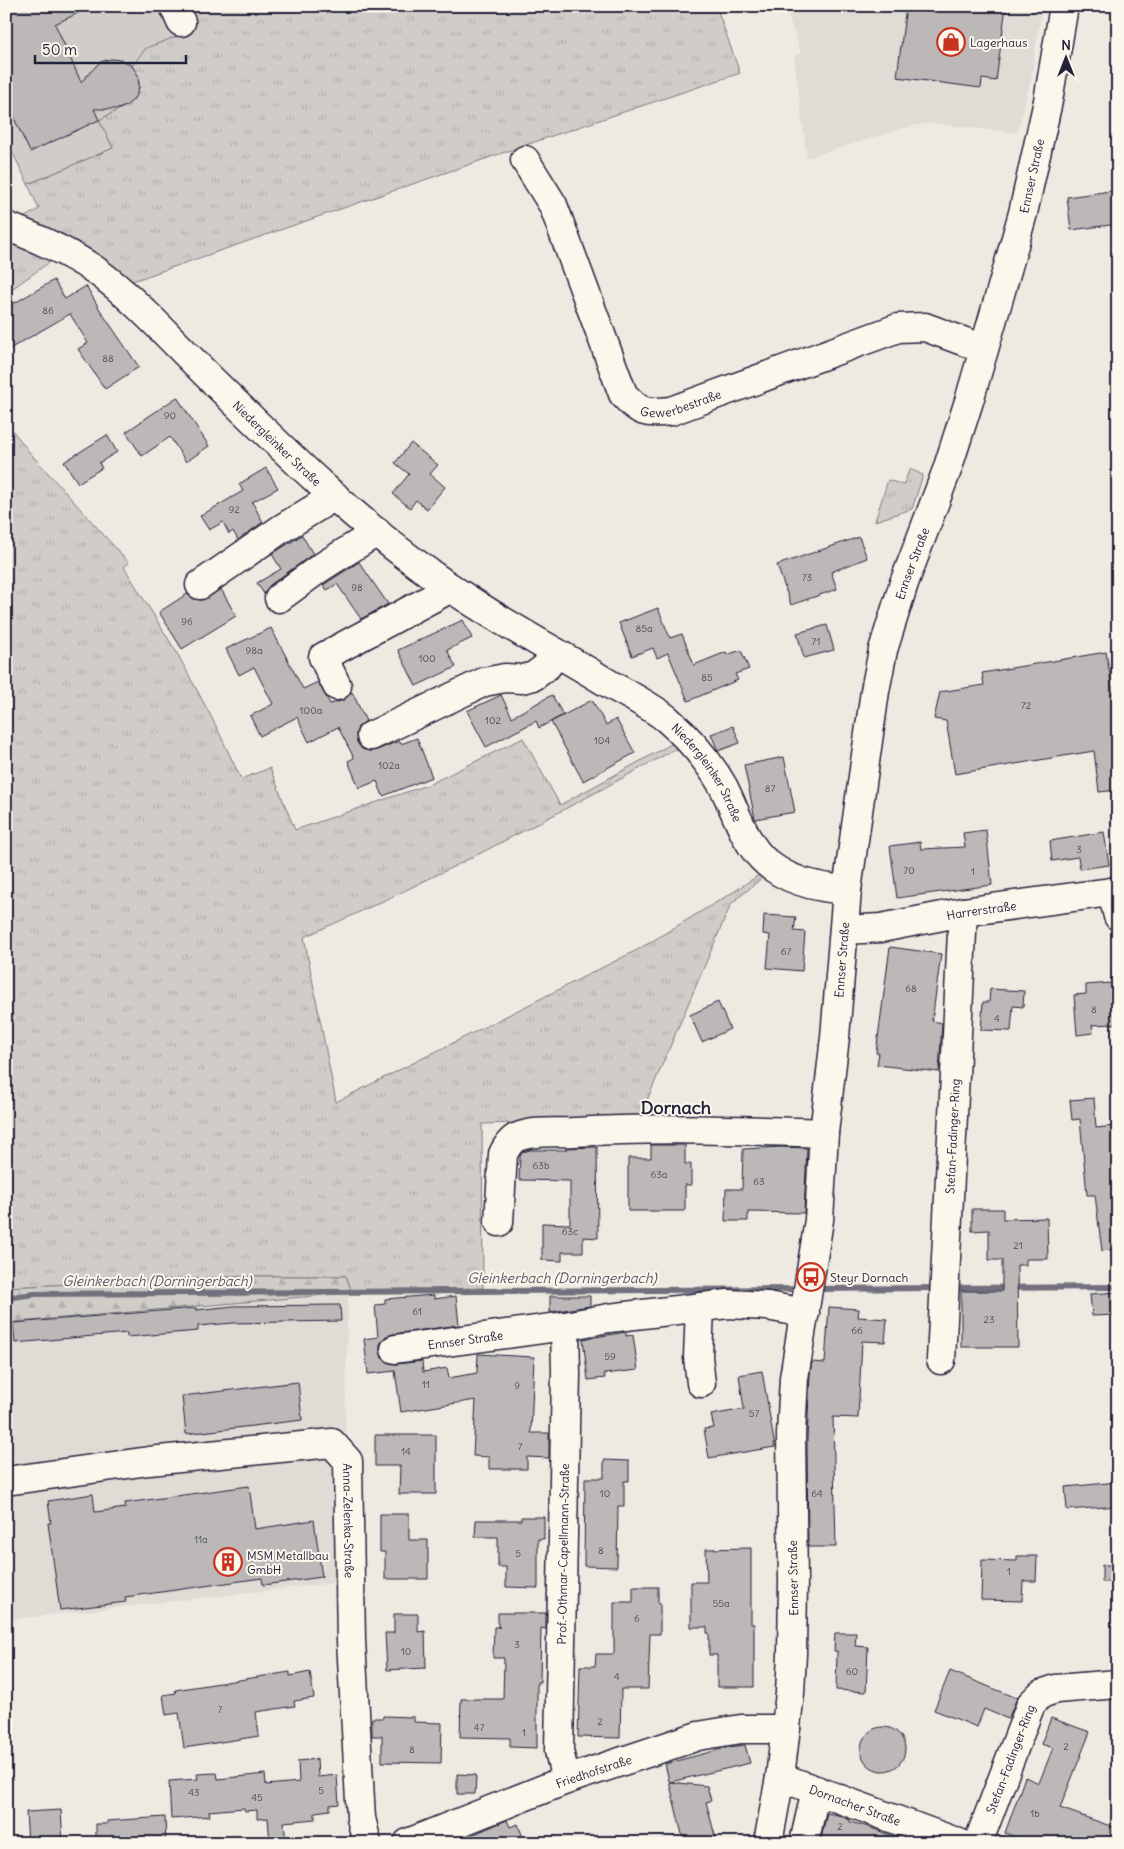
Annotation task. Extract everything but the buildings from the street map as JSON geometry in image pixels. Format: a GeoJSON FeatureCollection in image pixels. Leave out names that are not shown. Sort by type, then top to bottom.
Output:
{"type":"FeatureCollection","features":[{"type":"Feature","properties":{"kind":"street","name":"Ennser Straße"},"geometry":{"type":"LineString","coordinates":[[768,1843],[780,1777],[786,1729],[794,1623],[791,1434],[794,1378],[808,1296],[822,1187],[824,1133],[835,1037],[848,890],[875,692],[883,650],[904,583],[950,461],[1020,222],[1054,73],[1064,6]]}},
{"type":"Feature","properties":{"kind":"street","name":"Gewerbestraße"},"geometry":{"type":"LineString","coordinates":[[525,160],[553,205],[623,394],[636,408],[652,413],[671,411],[898,328],[925,327],[984,349]]}},
{"type":"Feature","properties":{"kind":"street","name":"Niedergleinker Straße"},"geometry":{"type":"LineString","coordinates":[[6,226],[45,241],[71,255],[119,289],[251,418],[335,496],[428,573],[664,716],[698,750],[710,765],[723,786],[755,850],[766,863],[791,878],[820,886],[848,890]]}},
{"type":"Feature","properties":{"kind":"street"},"geometry":{"type":"LineString","coordinates":[[200,585],[281,529],[335,496]]}},
{"type":"Feature","properties":{"kind":"street"},"geometry":{"type":"LineString","coordinates":[[279,598],[320,568],[377,532]]}},
{"type":"Feature","properties":{"kind":"street"},"geometry":{"type":"LineString","coordinates":[[337,686],[323,657],[451,588]]}},
{"type":"Feature","properties":{"kind":"street"},"geometry":{"type":"LineString","coordinates":[[371,736],[484,682],[505,678],[522,679],[534,676],[547,666],[557,652]]}},
{"type":"Feature","properties":{"kind":"street","name":"Harrerstraße"},"geometry":{"type":"LineString","coordinates":[[844,930],[882,928],[963,912],[1116,900]]}},
{"type":"Feature","properties":{"kind":"street","name":"Stefan-Fadinger-Ring"},"geometry":{"type":"LineString","coordinates":[[941,1360],[963,912]]}},
{"type":"Feature","properties":{"kind":"street"},"geometry":{"type":"LineString","coordinates":[[499,1222],[503,1154],[508,1144],[518,1137],[531,1134],[581,1131],[660,1129],[824,1133]]}},
{"type":"Feature","properties":{"kind":"street","name":"Ennser Straße"},"geometry":{"type":"LineString","coordinates":[[395,1350],[609,1318],[700,1307],[745,1304],[766,1306],[808,1296]]}},
{"type":"Feature","properties":{"kind":"street"},"geometry":{"type":"LineString","coordinates":[[700,1307],[698,1357],[701,1383]]}},
{"type":"Feature","properties":{"kind":"street","name":"Prof.-Othmar-Capellmann-Straße"},"geometry":{"type":"LineString","coordinates":[[565,1326],[566,1393],[559,1751],[566,1780]]}},
{"type":"Feature","properties":{"kind":"street","name":"Anna-Zelenka-Straße"},"geometry":{"type":"LineString","coordinates":[[6,1481],[149,1461],[332,1444],[348,1461],[351,1641],[361,1818],[367,1843]]}},
{"type":"Feature","properties":{"kind":"street","name":"Stefan-Fadinger-Ring"},"geometry":{"type":"LineString","coordinates":[[978,1843],[1031,1704],[1041,1694],[1056,1689],[1118,1684]]}},
{"type":"Feature","properties":{"kind":"street","name":"Friedhofstraße"},"geometry":{"type":"LineString","coordinates":[[408,1843],[566,1780],[698,1736],[741,1730],[786,1729]]}},
{"type":"Feature","properties":{"kind":"street","name":"Dornacher Straße"},"geometry":{"type":"LineString","coordinates":[[780,1777],[959,1843]]}},
{"type":"Feature","properties":{"kind":"street"},"geometry":{"type":"LineString","coordinates":[[804,1843],[816,1790]]}},
{"type":"Feature","properties":{"kind":"shaded area","name":"Lagerhaus"},"geometry":{"type":"Polygon","coordinates":[[[785,6],[1042,6],[1031,80],[1017,133],[929,123],[904,128],[807,158],[794,56],[801,53],[785,6]]]}},
{"type":"Feature","properties":{"kind":"shaded area"},"geometry":{"type":"Polygon","coordinates":[[[348,1293],[342,1582],[6,1620],[6,1323],[348,1293]]]}},
{"type":"Feature","properties":{"kind":"green space"},"geometry":{"type":"Polygon","coordinates":[[[6,6],[181,6],[191,31],[146,48],[132,66],[138,77],[139,86],[137,94],[126,105],[99,120],[113,148],[28,184],[6,139],[6,6]]]}},
{"type":"Feature","properties":{"kind":"green space"},"geometry":{"type":"Polygon","coordinates":[[[181,6],[716,6],[740,73],[127,283],[85,253],[70,238],[23,218],[39,209],[28,184],[113,148],[99,120],[126,106],[132,66],[146,48],[190,31],[181,6]]]}},
{"type":"Feature","properties":{"kind":"green space"},"geometry":{"type":"Polygon","coordinates":[[[6,238],[54,259],[6,293],[6,238]]]}},
{"type":"Feature","properties":{"kind":"green space"},"geometry":{"type":"Polygon","coordinates":[[[6,422],[30,453],[129,563],[124,567],[177,653],[214,722],[241,779],[270,768],[295,830],[430,784],[523,738],[560,805],[677,741],[679,747],[540,822],[352,916],[304,937],[336,1102],[639,949],[757,876],[763,877],[731,904],[639,1119],[482,1124],[483,1288],[351,1290],[346,1276],[254,1276],[6,1287],[6,422]]]}},
{"type":"Feature","properties":{"kind":"green space"},"geometry":{"type":"Polygon","coordinates":[[[910,469],[923,475],[912,509],[875,521],[888,480],[903,485],[910,469]]]}},
{"type":"Feature","properties":{"kind":"green space"},"geometry":{"type":"Polygon","coordinates":[[[254,1276],[346,1276],[351,1290],[348,1293],[6,1323],[6,1287],[254,1276]]]}},
{"type":"Feature","properties":{"kind":"waterway","name":"Gleinkerbach (Dorningerbach)"},"geometry":{"type":"LineString","coordinates":[[950,1288],[1118,1287]]}},
{"type":"Feature","properties":{"kind":"waterway","name":"Gleinkerbach (Dorningerbach)"},"geometry":{"type":"LineString","coordinates":[[815,1289],[937,1288]]}},
{"type":"Feature","properties":{"kind":"waterway","name":"Gleinkerbach (Dorningerbach)"},"geometry":{"type":"LineString","coordinates":[[6,1298],[34,1294],[802,1289]]}},
{"type":"Feature","properties":{"kind":"place","name":"Lagerhaus"},"geometry":{"type":"Point","coordinates":[951,42]}},
{"type":"Feature","properties":{"kind":"place","name":"Steyr Dornach"},"geometry":{"type":"Point","coordinates":[811,1277]}},
{"type":"Feature","properties":{"kind":"place","name":"MSM Metallbau GmbH"},"geometry":{"type":"Point","coordinates":[228,1562]}},
{"type":"Feature","properties":{"kind":"district","name":"Dornach"},"geometry":{"type":"Point","coordinates":[676,1107]}}]}
